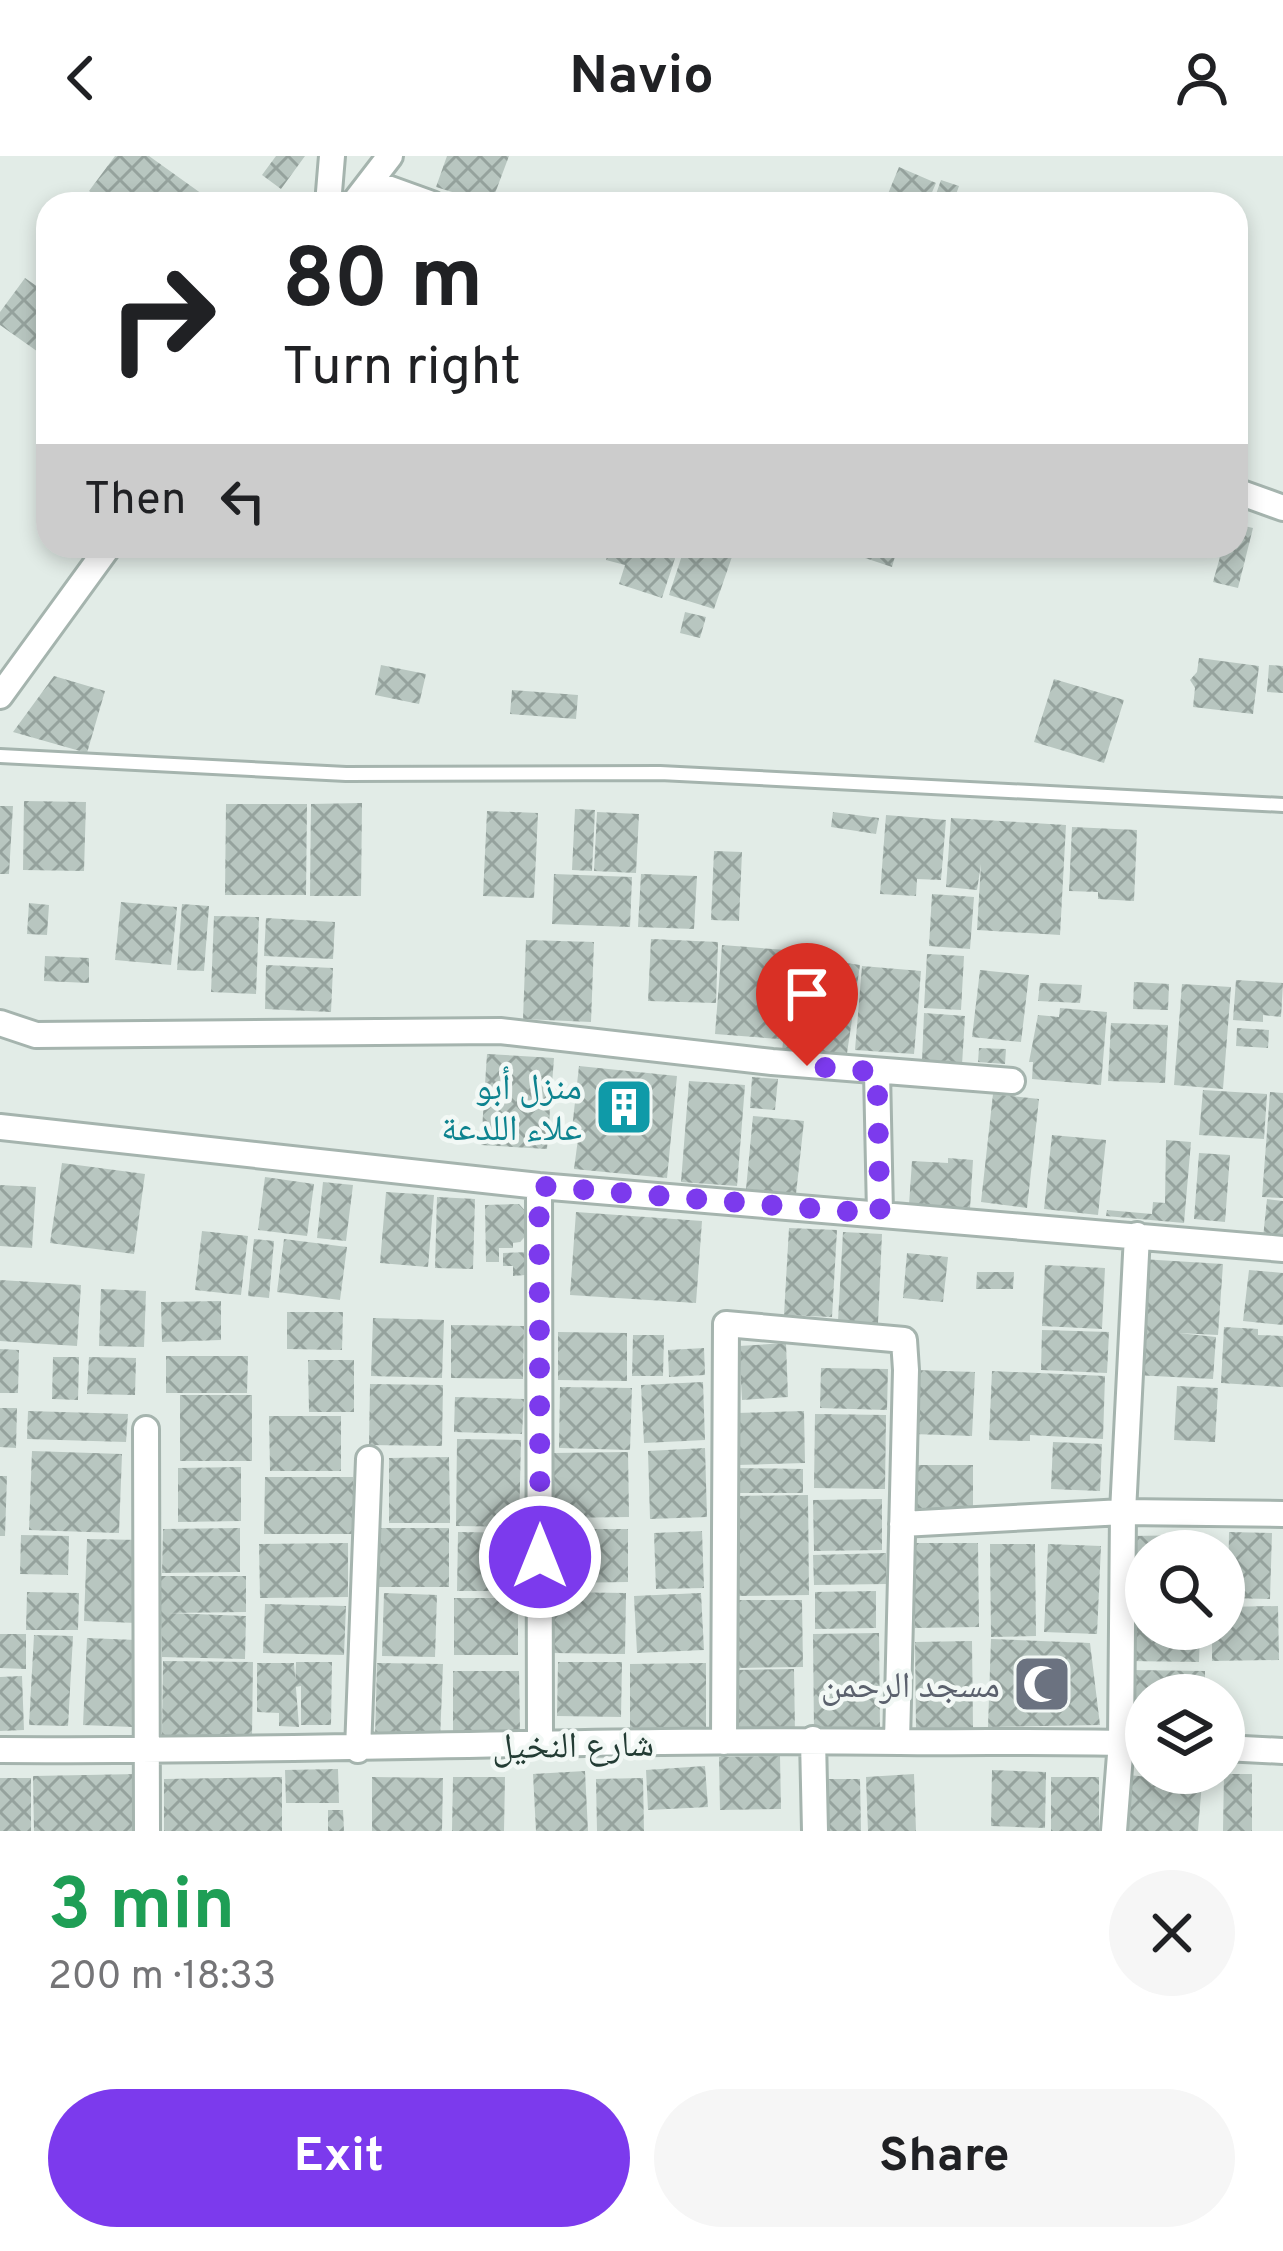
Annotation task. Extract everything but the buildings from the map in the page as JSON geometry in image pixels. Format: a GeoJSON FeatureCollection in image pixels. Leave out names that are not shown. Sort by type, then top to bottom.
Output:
{"type":"FeatureCollection","features":[{"type":"Feature","properties":{"kind":"street"},"geometry":{"type":"LineString","coordinates":[[329,192],[332,156]]}},
{"type":"Feature","properties":{"kind":"street"},"geometry":{"type":"LineString","coordinates":[[362,192],[390,156]]}},
{"type":"Feature","properties":{"kind":"street"},"geometry":{"type":"LineString","coordinates":[[370,182],[398,192]]}},
{"type":"Feature","properties":{"kind":"street"},"geometry":{"type":"LineString","coordinates":[[1248,495],[1283,508]]}},
{"type":"Feature","properties":{"kind":"street"},"geometry":{"type":"LineString","coordinates":[[0,696],[100,558]]}},
{"type":"Feature","properties":{"kind":"street"},"geometry":{"type":"LineString","coordinates":[[0,1023],[36,1035],[500,1031],[877,1072],[1012,1081]]}},
{"type":"Feature","properties":{"kind":"street"},"geometry":{"type":"LineString","coordinates":[[877,1072],[880,1214]]}},
{"type":"Feature","properties":{"kind":"street"},"geometry":{"type":"LineString","coordinates":[[0,1127],[539,1186],[1283,1249]]}},
{"type":"Feature","properties":{"kind":"street"},"geometry":{"type":"LineString","coordinates":[[539,1186],[540,1742]]}},
{"type":"Feature","properties":{"kind":"street"},"geometry":{"type":"LineString","coordinates":[[1130,1674],[1123,1512],[1137,1235]]}},
{"type":"Feature","properties":{"kind":"street"},"geometry":{"type":"LineString","coordinates":[[724,1742],[725,1324],[904,1340],[897,1742]]}},
{"type":"Feature","properties":{"kind":"street"},"geometry":{"type":"LineString","coordinates":[[146,1429],[147,1831]]}},
{"type":"Feature","properties":{"kind":"street"},"geometry":{"type":"LineString","coordinates":[[358,1750],[369,1460]]}},
{"type":"Feature","properties":{"kind":"street"},"geometry":{"type":"LineString","coordinates":[[902,1524],[1123,1512],[1283,1514]]}},
{"type":"Feature","properties":{"kind":"street"},"geometry":{"type":"LineString","coordinates":[[813,1739],[814,1831]]}},
{"type":"Feature","properties":{"kind":"street","name":"شارع النخيل"},"geometry":{"type":"LineString","coordinates":[[0,1750],[358,1750],[813,1739],[1125,1743]]}},
{"type":"Feature","properties":{"kind":"street"},"geometry":{"type":"LineString","coordinates":[[1245,1749],[1283,1750]]}},
{"type":"Feature","properties":{"kind":"street"},"geometry":{"type":"LineString","coordinates":[[1114,1831],[1125,1780]]}},
{"type":"Feature","properties":{"kind":"lane"},"geometry":{"type":"LineString","coordinates":[[0,756],[346,774],[660,772],[1283,805]]}},
{"type":"Feature","properties":{"kind":"place","name":"منزل أبو علاء اللدعة"},"geometry":{"type":"Point","coordinates":[624,1107]}},
{"type":"Feature","properties":{"kind":"place","name":"مسجد الرحمن"},"geometry":{"type":"Point","coordinates":[1042,1684]}},
{"type":"Feature","properties":{"kind":"route"},"geometry":{"type":"LineString","coordinates":[[540,1557],[539,1186],[880,1214],[877,1072],[807,1066]]}}]}
